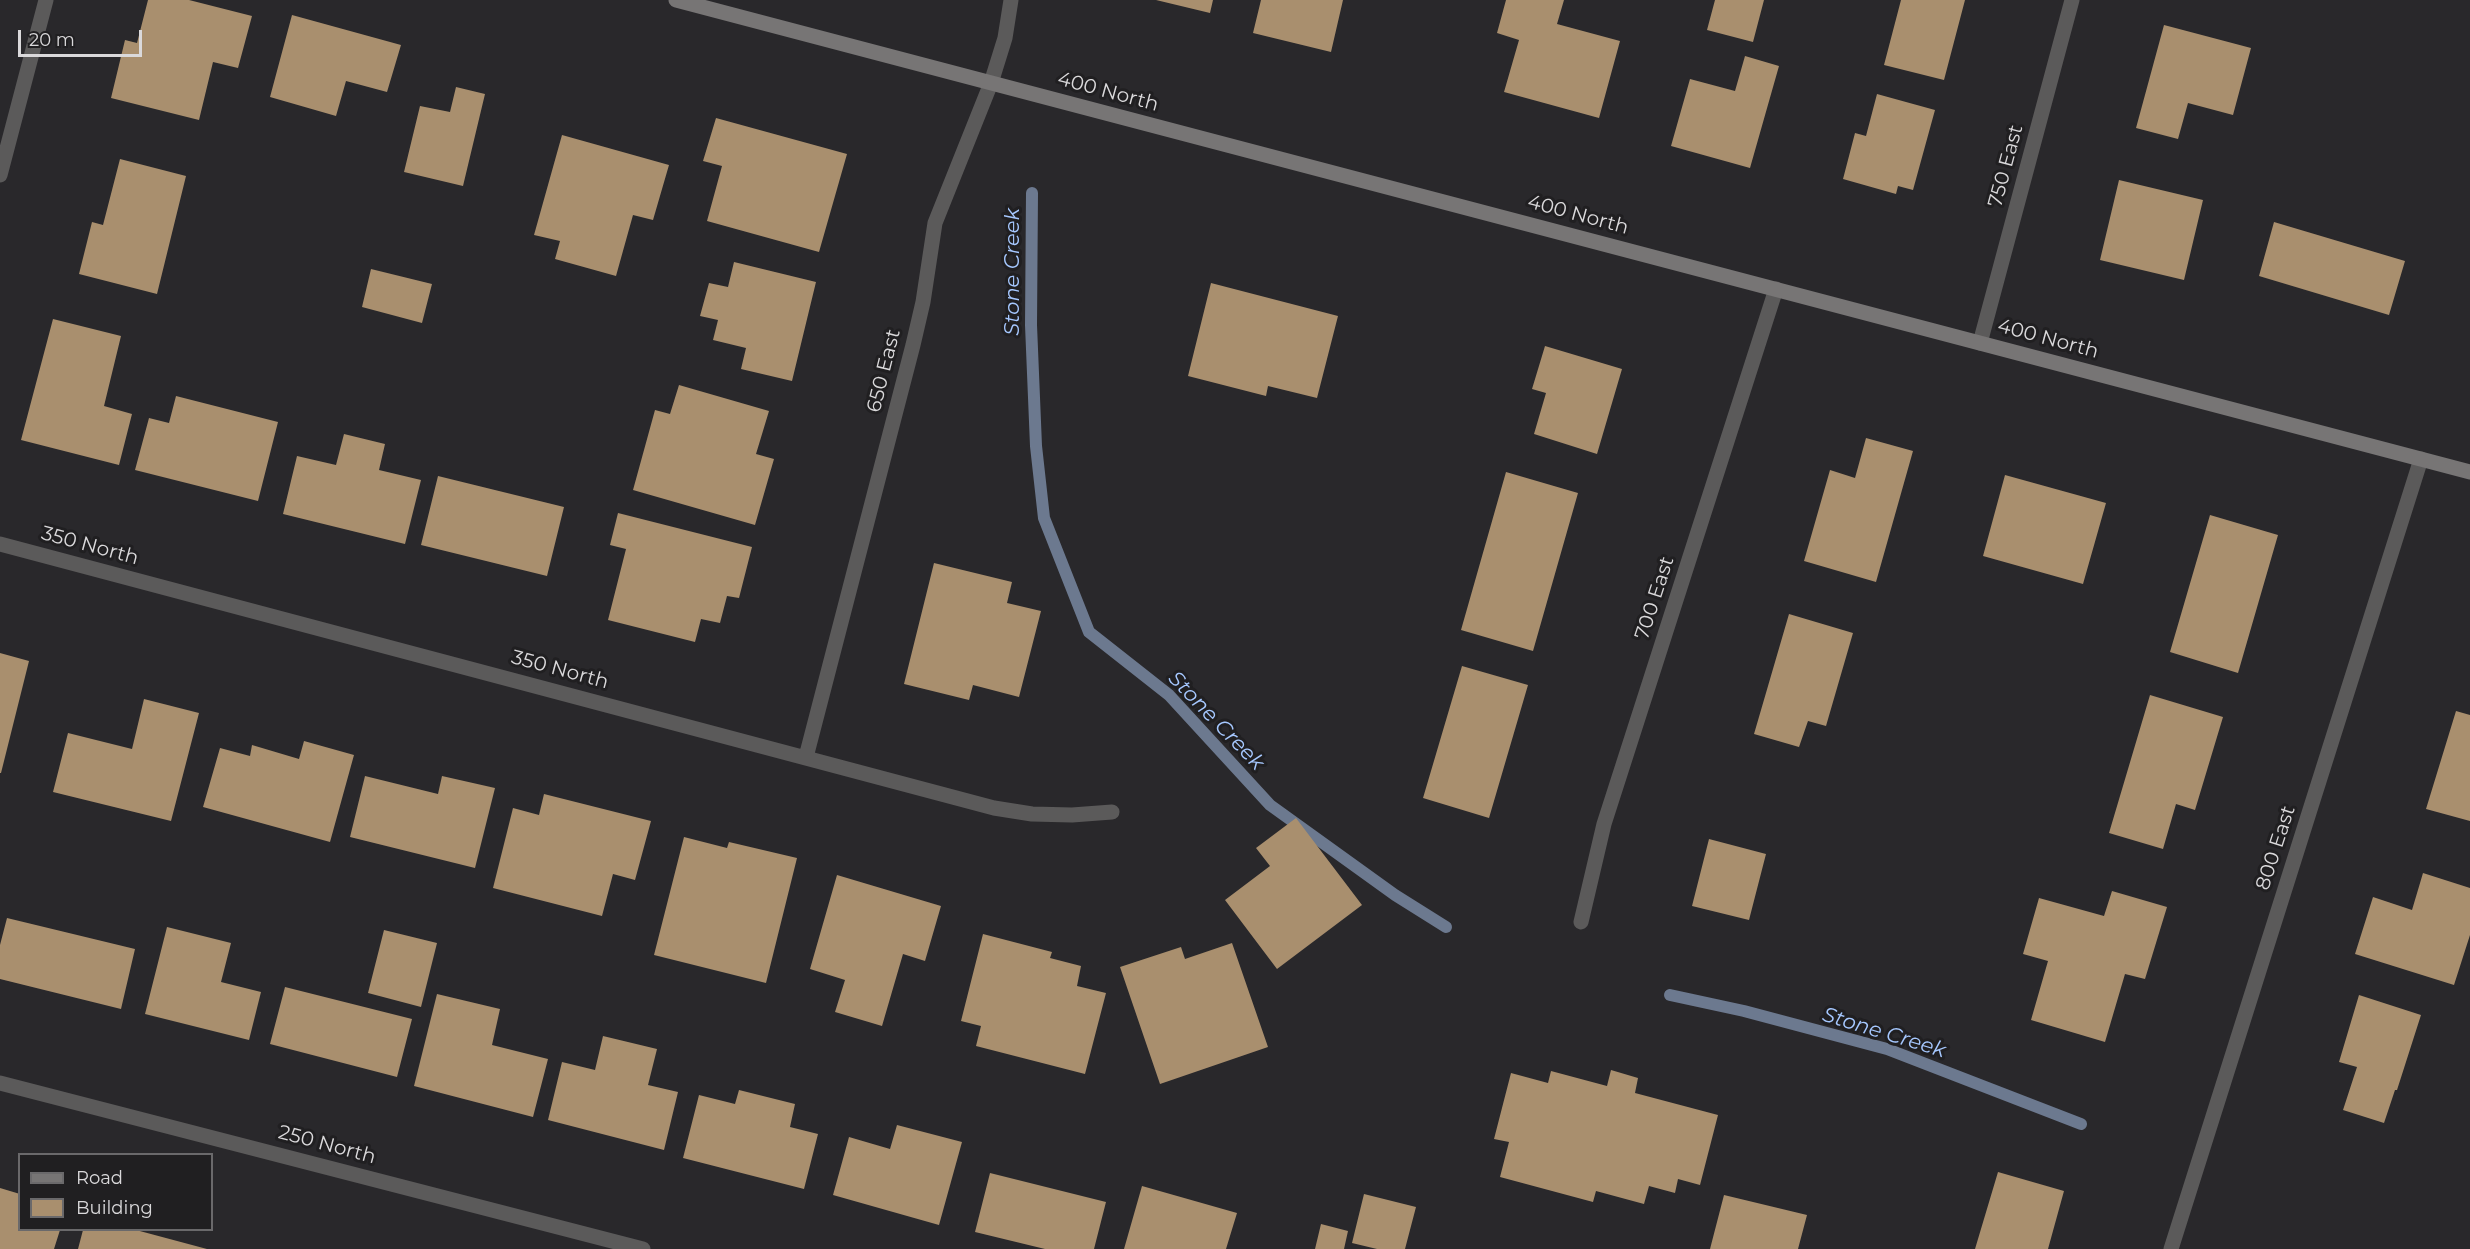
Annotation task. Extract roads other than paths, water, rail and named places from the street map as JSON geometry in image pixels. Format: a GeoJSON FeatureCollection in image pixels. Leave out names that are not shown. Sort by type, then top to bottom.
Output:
{"type":"FeatureCollection","features":[{"type":"Feature","properties":{"kind":"main road","name":"400 North"},"geometry":{"type":"LineString","coordinates":[[676,0],[2470,472]]}},
{"type":"Feature","properties":{"kind":"street"},"geometry":{"type":"LineString","coordinates":[[0,175],[46,0]]}},
{"type":"Feature","properties":{"kind":"street","name":"650 East"},"geometry":{"type":"LineString","coordinates":[[806,757],[913,345],[923,302],[935,223],[991,83],[1005,38],[1011,0]]}},
{"type":"Feature","properties":{"kind":"street","name":"750 East"},"geometry":{"type":"LineString","coordinates":[[1980,343],[2072,0]]}},
{"type":"Feature","properties":{"kind":"street","name":"700 East"},"geometry":{"type":"LineString","coordinates":[[1581,922],[1604,824],[1776,289]]}},
{"type":"Feature","properties":{"kind":"street","name":"800 East"},"geometry":{"type":"LineString","coordinates":[[2171,1249],[2421,459]]}},
{"type":"Feature","properties":{"kind":"street","name":"350 North"},"geometry":{"type":"LineString","coordinates":[[0,544],[994,808],[1032,814],[1072,815],[1112,812]]}},
{"type":"Feature","properties":{"kind":"street","name":"250 North"},"geometry":{"type":"LineString","coordinates":[[0,1083],[643,1249]]}},
{"type":"Feature","properties":{"kind":"waterway","name":"Stone Creek"},"geometry":{"type":"LineString","coordinates":[[1032,193],[1031,325],[1036,446],[1044,518],[1089,632],[1169,695],[1270,805],[1395,895],[1446,927]]}},
{"type":"Feature","properties":{"kind":"waterway","name":"Stone Creek"},"geometry":{"type":"LineString","coordinates":[[1670,995],[1744,1011],[1887,1049],[2081,1124]]}}]}
